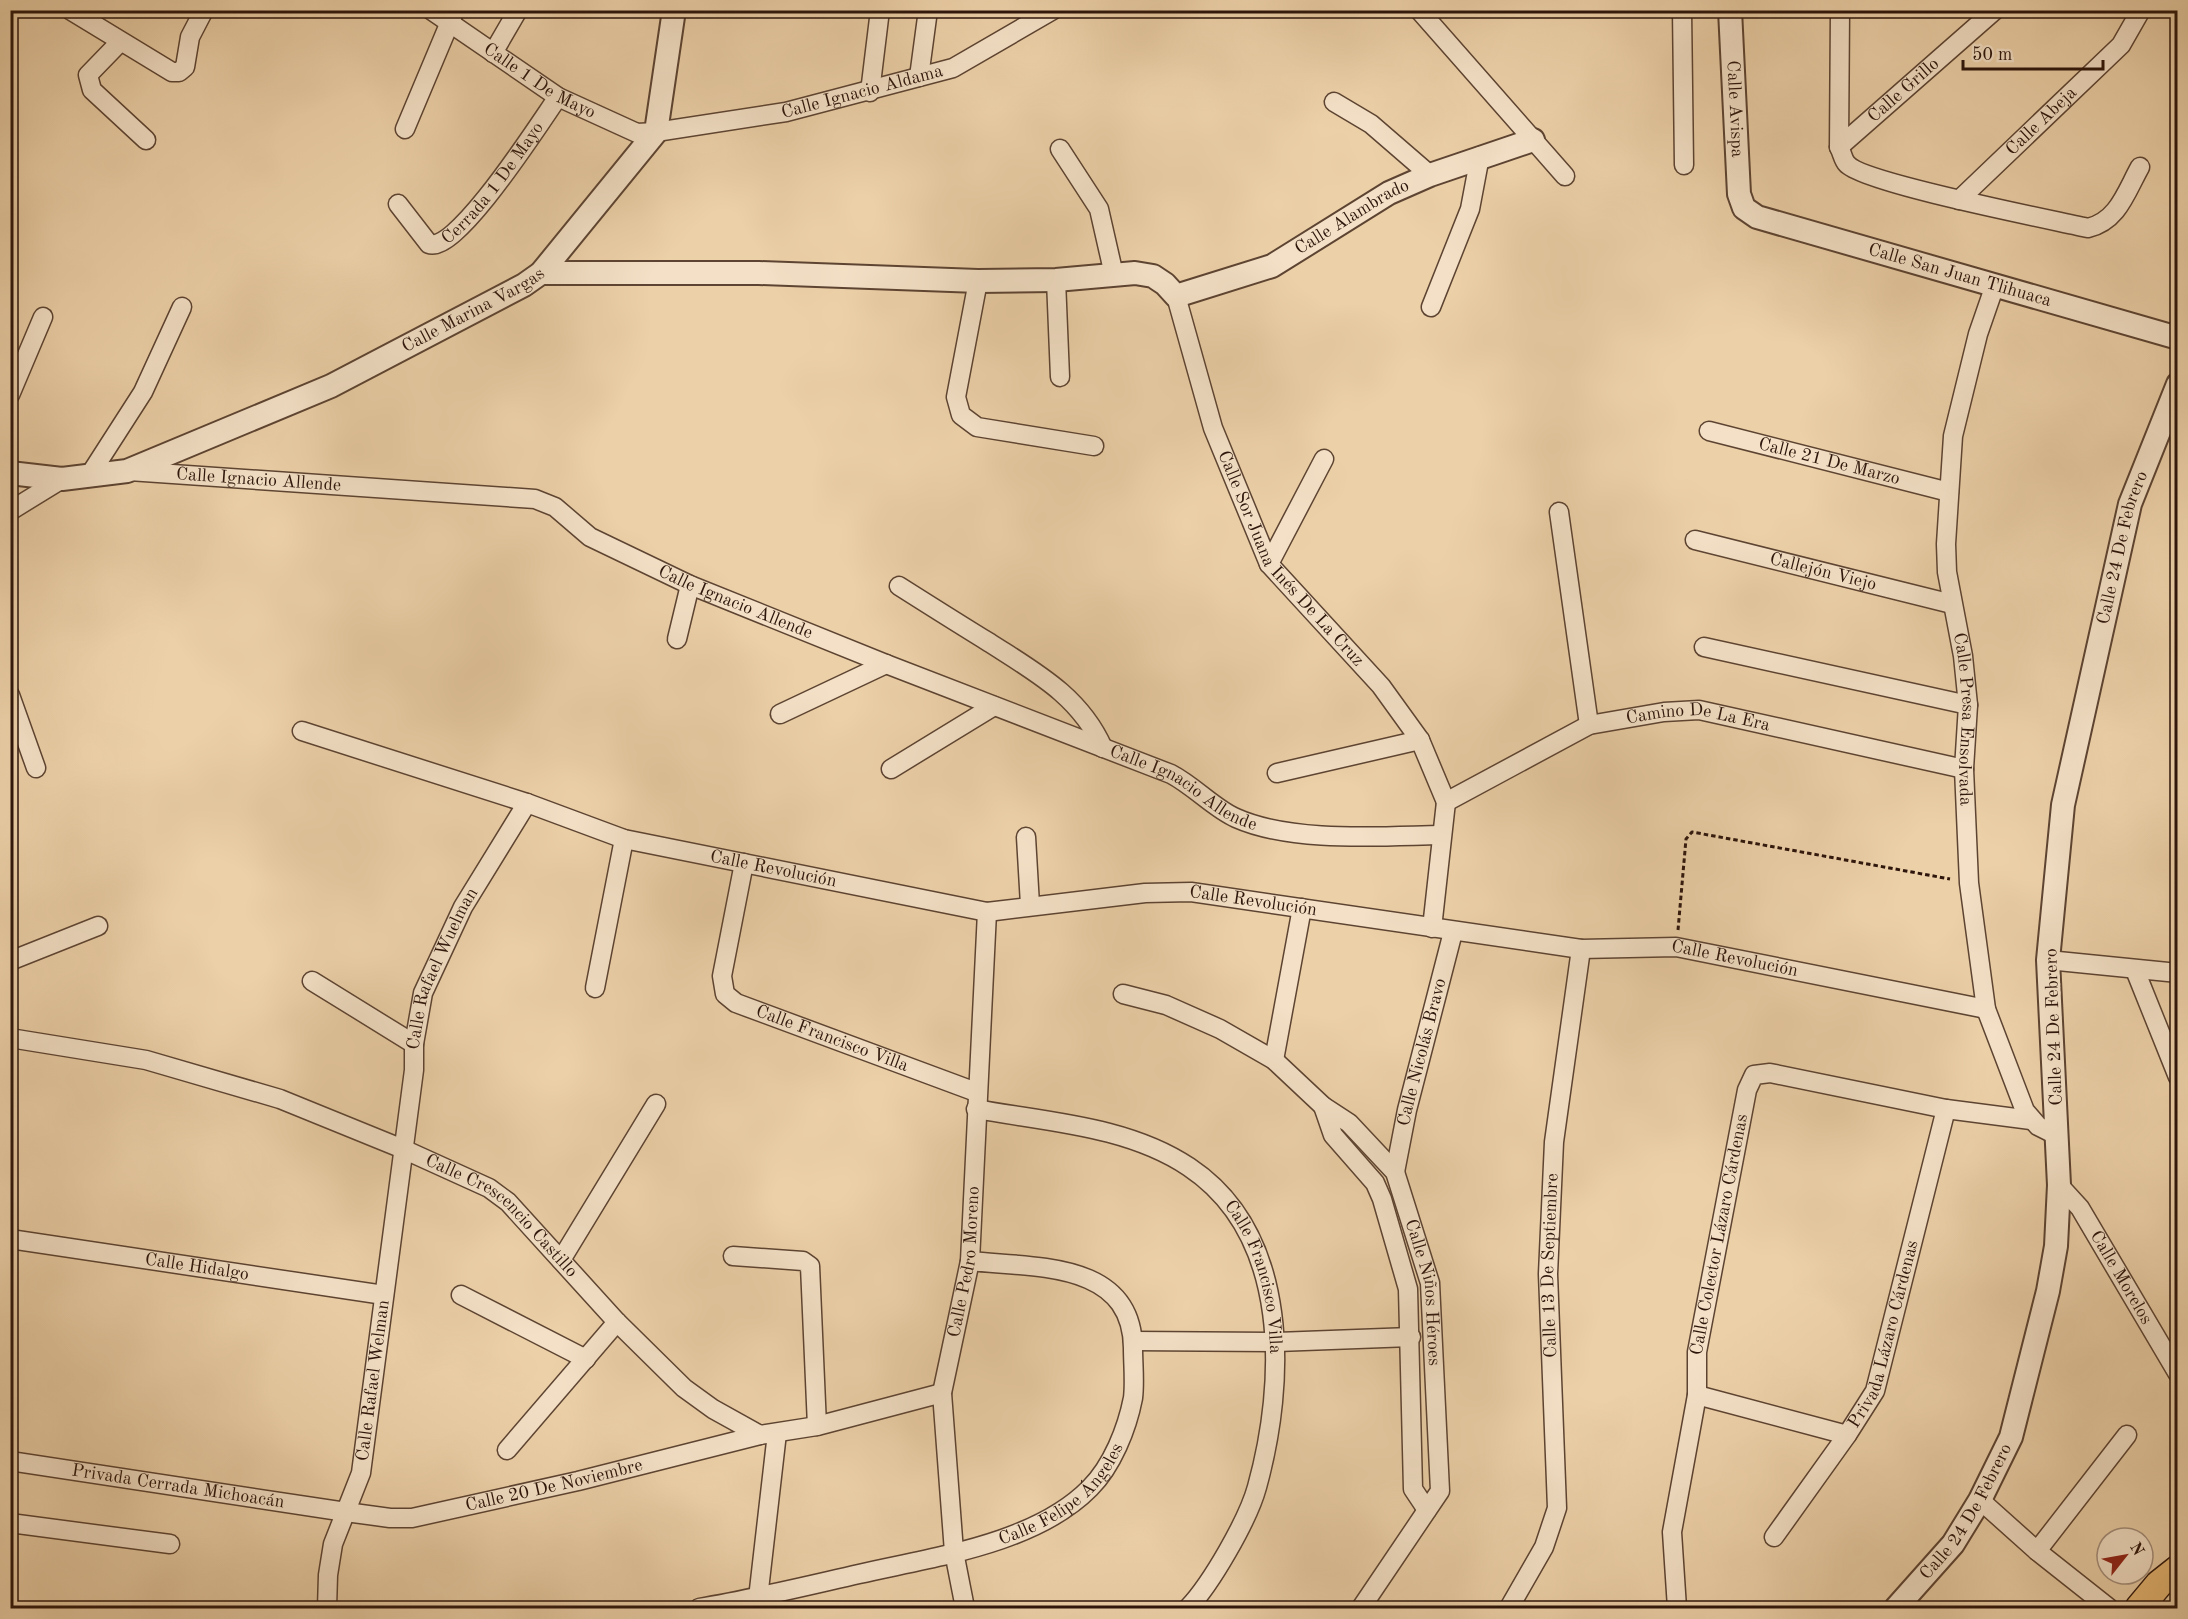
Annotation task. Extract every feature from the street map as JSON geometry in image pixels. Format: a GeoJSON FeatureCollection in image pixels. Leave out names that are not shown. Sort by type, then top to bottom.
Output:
{"type":"FeatureCollection","features":[{"type":"Feature","properties":{"kind":"main road"},"geometry":{"type":"LineString","coordinates":[[2139,1608],[2159,1584],[2178,1569]]}},
{"type":"Feature","properties":{"kind":"street"},"geometry":{"type":"LineString","coordinates":[[70,10],[164,68],[179,72],[185,67],[190,37],[204,10]]}},
{"type":"Feature","properties":{"kind":"street","name":"Calle 1 De Mayo"},"geometry":{"type":"LineString","coordinates":[[431,10],[452,17],[493,53],[558,97],[637,133],[656,132]]}},
{"type":"Feature","properties":{"kind":"street"},"geometry":{"type":"LineString","coordinates":[[493,53],[518,10]]}},
{"type":"Feature","properties":{"kind":"street"},"geometry":{"type":"LineString","coordinates":[[656,132],[674,10]]}},
{"type":"Feature","properties":{"kind":"street"},"geometry":{"type":"LineString","coordinates":[[870,92],[879,10]]}},
{"type":"Feature","properties":{"kind":"street"},"geometry":{"type":"LineString","coordinates":[[919,77],[928,10]]}},
{"type":"Feature","properties":{"kind":"street","name":"Calle Ignacio Aldama"},"geometry":{"type":"LineString","coordinates":[[656,132],[786,112],[870,92],[953,68],[1032,18],[1053,10]]}},
{"type":"Feature","properties":{"kind":"street"},"geometry":{"type":"LineString","coordinates":[[1419,10],[1565,176]]}},
{"type":"Feature","properties":{"kind":"street"},"geometry":{"type":"LineString","coordinates":[[1682,10],[1684,165]]}},
{"type":"Feature","properties":{"kind":"street","name":"Calle Avispa"},"geometry":{"type":"LineString","coordinates":[[1730,10],[1739,194],[1744,208]]}},
{"type":"Feature","properties":{"kind":"street"},"geometry":{"type":"LineString","coordinates":[[1840,10],[1839,147],[1847,165],[1862,174],[1959,200],[2088,228],[2102,225],[2112,217],[2140,167]]}},
{"type":"Feature","properties":{"kind":"street","name":"Calle Grillo"},"geometry":{"type":"LineString","coordinates":[[1839,147],[1995,10]]}},
{"type":"Feature","properties":{"kind":"street","name":"Calle Abeja"},"geometry":{"type":"LineString","coordinates":[[1959,200],[2121,45],[2141,10]]}},
{"type":"Feature","properties":{"kind":"street"},"geometry":{"type":"LineString","coordinates":[[405,129],[452,17]]}},
{"type":"Feature","properties":{"kind":"street"},"geometry":{"type":"LineString","coordinates":[[120,42],[88,75],[88,82],[92,90],[147,140]]}},
{"type":"Feature","properties":{"kind":"street","name":"Cerrada 1 De Mayo"},"geometry":{"type":"LineString","coordinates":[[398,204],[429,244],[441,243],[475,213],[558,97]]}},
{"type":"Feature","properties":{"kind":"street"},"geometry":{"type":"LineString","coordinates":[[1334,102],[1371,124],[1430,175]]}},
{"type":"Feature","properties":{"kind":"street","name":"Calle Marina Vargas"},"geometry":{"type":"LineString","coordinates":[[127,471],[331,386],[524,285],[541,273],[656,132]]}},
{"type":"Feature","properties":{"kind":"street","name":"Calle Alambrado"},"geometry":{"type":"LineString","coordinates":[[1176,296],[1272,266],[1353,214],[1430,175],[1480,156],[1533,140]]}},
{"type":"Feature","properties":{"kind":"street"},"geometry":{"type":"LineString","coordinates":[[1060,149],[1099,209],[1114,275]]}},
{"type":"Feature","properties":{"kind":"street"},"geometry":{"type":"LineString","coordinates":[[1431,308],[1470,209],[1480,156]]}},
{"type":"Feature","properties":{"kind":"street","name":"Calle San Juan Tlihuaca"},"geometry":{"type":"LineString","coordinates":[[1744,208],[1757,218],[2178,338]]}},
{"type":"Feature","properties":{"kind":"street"},"geometry":{"type":"LineString","coordinates":[[541,273],[759,273],[978,280],[1056,280],[1135,273],[1153,276],[1165,284],[1176,296]]}},
{"type":"Feature","properties":{"kind":"street"},"geometry":{"type":"LineString","coordinates":[[978,280],[956,397],[961,415],[977,427],[1094,446]]}},
{"type":"Feature","properties":{"kind":"street"},"geometry":{"type":"LineString","coordinates":[[1056,280],[1060,377]]}},
{"type":"Feature","properties":{"kind":"street","name":"Calle Presa Ensolvada"},"geometry":{"type":"LineString","coordinates":[[1995,285],[1978,334],[1953,436],[1947,562],[1952,604],[1963,656],[1968,705],[1964,769],[1969,883],[1986,1009],[2021,1102],[2031,1120]]}},
{"type":"Feature","properties":{"kind":"street","name":"Calle Sor Juana Inés De La Cruz"},"geometry":{"type":"LineString","coordinates":[[1176,296],[1213,428],[1269,564],[1381,686],[1420,741],[1446,802]]}},
{"type":"Feature","properties":{"kind":"street"},"geometry":{"type":"LineString","coordinates":[[89,476],[142,392],[182,307]]}},
{"type":"Feature","properties":{"kind":"street"},"geometry":{"type":"LineString","coordinates":[[10,395],[43,317]]}},
{"type":"Feature","properties":{"kind":"street","name":"Calle 24 De Febrero"},"geometry":{"type":"LineString","coordinates":[[1896,1608],[1953,1544],[1980,1500],[2011,1437],[2052,1268],[2059,1185],[2048,960],[2063,805],[2130,504],[2178,384]]}},
{"type":"Feature","properties":{"kind":"street","name":"Calle 21 De Marzo"},"geometry":{"type":"LineString","coordinates":[[1709,431],[1949,492]]}},
{"type":"Feature","properties":{"kind":"street"},"geometry":{"type":"LineString","coordinates":[[1269,564],[1323,459]]}},
{"type":"Feature","properties":{"kind":"street","name":"Calle Ignacio Allende"},"geometry":{"type":"LineString","coordinates":[[10,473],[62,479],[127,471],[535,499],[555,507],[590,537],[690,585],[886,664],[1172,774],[1194,786],[1236,819],[1276,829],[1333,837],[1441,835]]}},
{"type":"Feature","properties":{"kind":"street"},"geometry":{"type":"LineString","coordinates":[[10,511],[62,479]]}},
{"type":"Feature","properties":{"kind":"street"},"geometry":{"type":"LineString","coordinates":[[1559,512],[1589,725]]}},
{"type":"Feature","properties":{"kind":"street","name":"Callejón Viejo"},"geometry":{"type":"LineString","coordinates":[[1695,540],[1952,604]]}},
{"type":"Feature","properties":{"kind":"street"},"geometry":{"type":"LineString","coordinates":[[677,639],[690,585]]}},
{"type":"Feature","properties":{"kind":"street"},"geometry":{"type":"LineString","coordinates":[[899,586],[1051,682],[1077,706],[1094,727],[1103,748]]}},
{"type":"Feature","properties":{"kind":"street"},"geometry":{"type":"LineString","coordinates":[[1704,647],[1968,705]]}},
{"type":"Feature","properties":{"kind":"street"},"geometry":{"type":"LineString","coordinates":[[780,714],[886,664]]}},
{"type":"Feature","properties":{"kind":"street"},"geometry":{"type":"LineString","coordinates":[[10,695],[36,768]]}},
{"type":"Feature","properties":{"kind":"street"},"geometry":{"type":"LineString","coordinates":[[891,769],[994,706]]}},
{"type":"Feature","properties":{"kind":"street","name":"Camino De La Era"},"geometry":{"type":"LineString","coordinates":[[1446,802],[1589,725],[1664,712],[1699,710],[1964,769]]}},
{"type":"Feature","properties":{"kind":"street","name":"Calle Revolución"},"geometry":{"type":"LineString","coordinates":[[302,730],[527,803],[624,839],[987,912],[1030,905],[1145,893],[1191,892],[1581,949],[1676,947],[1986,1009]]}},
{"type":"Feature","properties":{"kind":"street"},"geometry":{"type":"LineString","coordinates":[[1277,773],[1420,741]]}},
{"type":"Feature","properties":{"kind":"street"},"geometry":{"type":"LineString","coordinates":[[1432,928],[1446,802]]}},
{"type":"Feature","properties":{"kind":"street","name":"Calle Rafael Wuelman"},"geometry":{"type":"LineString","coordinates":[[403,1149],[414,1070],[414,1044],[423,993],[464,907],[527,803]]}},
{"type":"Feature","properties":{"kind":"street"},"geometry":{"type":"LineString","coordinates":[[1026,837],[1030,905]]}},
{"type":"Feature","properties":{"kind":"street"},"geometry":{"type":"LineString","coordinates":[[595,988],[624,839]]}},
{"type":"Feature","properties":{"kind":"street","name":"Calle Francisco Villa"},"geometry":{"type":"LineString","coordinates":[[744,863],[722,976],[725,994],[736,1003],[976,1101],[1115,1136],[1159,1150],[1189,1167],[1216,1188],[1234,1210],[1255,1246],[1267,1286],[1277,1342],[1270,1414],[1257,1488],[1233,1539],[1200,1596],[1188,1608]]}},
{"type":"Feature","properties":{"kind":"street"},"geometry":{"type":"LineString","coordinates":[[1274,1060],[1302,908]]}},
{"type":"Feature","properties":{"kind":"street","name":"Calle Pedro Moreno"},"geometry":{"type":"LineString","coordinates":[[964,1608],[954,1552],[942,1393],[970,1262],[976,1101],[987,912]]}},
{"type":"Feature","properties":{"kind":"street"},"geometry":{"type":"LineString","coordinates":[[10,961],[98,927]]}},
{"type":"Feature","properties":{"kind":"street","name":"Calle Nicolás Bravo"},"geometry":{"type":"LineString","coordinates":[[1395,1172],[1407,1110],[1453,932]]}},
{"type":"Feature","properties":{"kind":"street","name":"Calle 13 De Septiembre"},"geometry":{"type":"LineString","coordinates":[[1509,1608],[1544,1547],[1557,1508],[1548,1274],[1554,1142],[1581,949]]}},
{"type":"Feature","properties":{"kind":"street"},"geometry":{"type":"LineString","coordinates":[[2048,960],[2178,973]]}},
{"type":"Feature","properties":{"kind":"street"},"geometry":{"type":"LineString","coordinates":[[2135,970],[2178,1077]]}},
{"type":"Feature","properties":{"kind":"street"},"geometry":{"type":"LineString","coordinates":[[312,981],[414,1044]]}},
{"type":"Feature","properties":{"kind":"street","name":"Calle Niños Héroes"},"geometry":{"type":"LineString","coordinates":[[1123,994],[1166,1005],[1220,1029],[1274,1060],[1323,1106],[1349,1123],[1395,1172],[1430,1284],[1440,1491],[1361,1608]]}},
{"type":"Feature","properties":{"kind":"street","name":"Calle Crescencio Castillo"},"geometry":{"type":"LineString","coordinates":[[11,1036],[157,1064],[280,1099],[403,1149],[489,1188],[508,1202],[617,1322],[684,1388],[713,1409],[768,1434]]}},
{"type":"Feature","properties":{"kind":"street","name":"Calle Colector Lázaro Cárdenas"},"geometry":{"type":"LineString","coordinates":[[1697,1395],[1696,1352],[1747,1090],[1754,1075],[1770,1073],[1946,1110]]}},
{"type":"Feature","properties":{"kind":"street"},"geometry":{"type":"LineString","coordinates":[[561,1260],[656,1104]]}},
{"type":"Feature","properties":{"kind":"street","name":"Calle Niños Héroes"},"geometry":{"type":"LineString","coordinates":[[1323,1106],[1333,1135],[1367,1173],[1382,1199],[1408,1289],[1411,1336],[1413,1489],[1426,1510]]}},
{"type":"Feature","properties":{"kind":"street"},"geometry":{"type":"LineString","coordinates":[[1946,1110],[2031,1120],[2058,1136]]}},
{"type":"Feature","properties":{"kind":"street","name":"Privada Lázaro Cárdenas"},"geometry":{"type":"LineString","coordinates":[[1774,1537],[1847,1435],[1875,1391],[1946,1110]]}},
{"type":"Feature","properties":{"kind":"street","name":"Calle Rafael Welman"},"geometry":{"type":"LineString","coordinates":[[327,1608],[328,1575],[333,1544],[361,1473],[403,1149]]}},
{"type":"Feature","properties":{"kind":"street","name":"Calle Morelos"},"geometry":{"type":"LineString","coordinates":[[2059,1185],[2080,1208],[2178,1374]]}},
{"type":"Feature","properties":{"kind":"street","name":"Calle Hidalgo"},"geometry":{"type":"LineString","coordinates":[[10,1239],[384,1295]]}},
{"type":"Feature","properties":{"kind":"street"},"geometry":{"type":"LineString","coordinates":[[733,1256],[803,1261],[810,1266],[817,1426]]}},
{"type":"Feature","properties":{"kind":"street","name":"Calle Felipe Ángeles"},"geometry":{"type":"LineString","coordinates":[[699,1608],[757,1603],[1007,1537],[1047,1518],[1091,1487],[1111,1459],[1124,1430],[1133,1397],[1132,1341],[1125,1309],[1114,1294],[1086,1276],[970,1262]]}},
{"type":"Feature","properties":{"kind":"street"},"geometry":{"type":"LineString","coordinates":[[461,1295],[586,1359]]}},
{"type":"Feature","properties":{"kind":"street"},"geometry":{"type":"LineString","coordinates":[[507,1450],[617,1322]]}},
{"type":"Feature","properties":{"kind":"street"},"geometry":{"type":"LineString","coordinates":[[1132,1341],[1277,1342],[1411,1336]]}},
{"type":"Feature","properties":{"kind":"street"},"geometry":{"type":"LineString","coordinates":[[757,1603],[768,1434],[817,1426],[942,1393]]}},
{"type":"Feature","properties":{"kind":"street"},"geometry":{"type":"LineString","coordinates":[[1677,1608],[1672,1532],[1697,1395],[1847,1435]]}},
{"type":"Feature","properties":{"kind":"street","name":"Calle 20 De Noviembre"},"geometry":{"type":"LineString","coordinates":[[346,1512],[390,1518],[412,1518],[578,1481],[768,1434]]}},
{"type":"Feature","properties":{"kind":"street"},"geometry":{"type":"LineString","coordinates":[[2037,1551],[2127,1436]]}},
{"type":"Feature","properties":{"kind":"street","name":"Privada Cerrada Michoacán"},"geometry":{"type":"LineString","coordinates":[[10,1461],[346,1512]]}},
{"type":"Feature","properties":{"kind":"street"},"geometry":{"type":"LineString","coordinates":[[1980,1500],[2037,1551],[2109,1608]]}},
{"type":"Feature","properties":{"kind":"street"},"geometry":{"type":"LineString","coordinates":[[10,1523],[170,1544]]}},
{"type":"Feature","properties":{"kind":"path"},"geometry":{"type":"LineString","coordinates":[[1676,947],[1686,838],[1692,832],[1969,883]]}}]}
